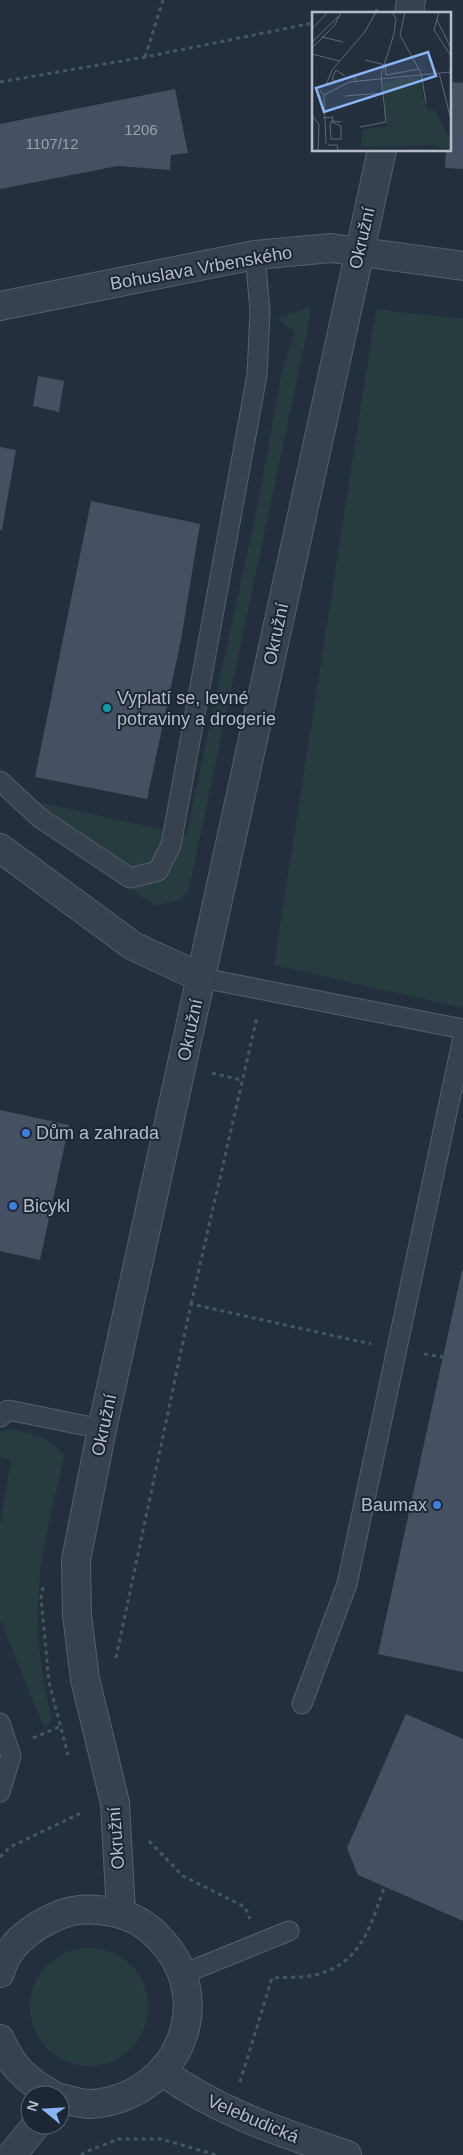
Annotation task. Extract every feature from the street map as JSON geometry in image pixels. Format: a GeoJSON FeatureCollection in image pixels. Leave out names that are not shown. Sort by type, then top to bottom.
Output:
{"type":"FeatureCollection","features":[{"type":"Feature","properties":{"kind":"street","name":"Okružní"},"geometry":{"type":"LineString","coordinates":[[121,1913],[114,1803],[85,1679],[77,1615],[76,1560],[102,1429],[202,978],[358,252],[382,151]]}},
{"type":"Feature","properties":{"kind":"street","name":"Bohuslava Vrbenského"},"geometry":{"type":"LineString","coordinates":[[0,306],[255,255],[331,248],[463,266]]}},
{"type":"Feature","properties":{"kind":"street"},"geometry":{"type":"LineString","coordinates":[[0,848],[133,946],[202,978]]}},
{"type":"Feature","properties":{"kind":"street"},"geometry":{"type":"LineString","coordinates":[[0,1969],[17,1943],[38,1924],[65,1912],[93,1908],[121,1913],[148,1927],[169,1948],[183,1974],[188,2006],[183,2036],[163,2072],[147,2086],[118,2100],[88,2104],[70,2100]]}},
{"type":"Feature","properties":{"kind":"street"},"geometry":{"type":"LineString","coordinates":[[0,2039],[9,2059],[35,2085]]}},
{"type":"Feature","properties":{"kind":"street","name":"Velebudická"},"geometry":{"type":"LineString","coordinates":[[163,2072],[190,2091],[230,2113],[347,2155]]}},
{"type":"Feature","properties":{"kind":"street"},"geometry":{"type":"LineString","coordinates":[[12,2155],[28,2135]]}},
{"type":"Feature","properties":{"kind":"lane"},"geometry":{"type":"LineString","coordinates":[[0,781],[40,818],[130,878],[158,871],[170,845],[257,375],[260,311],[255,255]]}},
{"type":"Feature","properties":{"kind":"lane"},"geometry":{"type":"LineString","coordinates":[[202,978],[463,1029]]}},
{"type":"Feature","properties":{"kind":"lane"},"geometry":{"type":"LineString","coordinates":[[302,1704],[347,1584],[463,1036]]}},
{"type":"Feature","properties":{"kind":"lane"},"geometry":{"type":"LineString","coordinates":[[0,1417],[8,1410],[102,1429]]}},
{"type":"Feature","properties":{"kind":"lane"},"geometry":{"type":"LineString","coordinates":[[0,1723],[11,1756],[0,1792]]}},
{"type":"Feature","properties":{"kind":"lane"},"geometry":{"type":"LineString","coordinates":[[183,1974],[289,1931]]}},
{"type":"Feature","properties":{"kind":"path"},"geometry":{"type":"LineString","coordinates":[[145,57],[163,0]]}},
{"type":"Feature","properties":{"kind":"path"},"geometry":{"type":"LineString","coordinates":[[368,12],[381,9]]}},
{"type":"Feature","properties":{"kind":"path"},"geometry":{"type":"LineString","coordinates":[[0,82],[145,57],[312,23]]}},
{"type":"Feature","properties":{"kind":"path"},"geometry":{"type":"LineString","coordinates":[[116,1660],[192,1304],[258,1012]]}},
{"type":"Feature","properties":{"kind":"path"},"geometry":{"type":"LineString","coordinates":[[192,1304],[396,1350],[443,1357]]}},
{"type":"Feature","properties":{"kind":"path"},"geometry":{"type":"LineString","coordinates":[[0,1857],[10,1847],[84,1812]]}},
{"type":"Feature","properties":{"kind":"path"},"geometry":{"type":"LineString","coordinates":[[147,1832],[148,1840],[183,1876],[245,1907]]}},
{"type":"Feature","properties":{"kind":"path"},"geometry":{"type":"LineString","coordinates":[[239,2085],[272,1978],[315,1975],[353,1956],[368,1931],[384,1888]]}},
{"type":"Feature","properties":{"kind":"path"},"geometry":{"type":"LineString","coordinates":[[81,2155],[119,2139],[161,2139],[216,2155]]}},
{"type":"Feature","properties":{"kind":"green space"},"geometry":{"type":"Polygon","coordinates":[[[310,307],[309,323],[189,889],[182,899],[156,906],[17,811],[20,798],[186,835],[258,503],[282,372],[295,330],[286,327],[278,318],[310,307]]]}},
{"type":"Feature","properties":{"kind":"green space"},"geometry":{"type":"Polygon","coordinates":[[[376,309],[463,319],[463,1008],[274,965],[376,309]]]}},
{"type":"Feature","properties":{"kind":"green space"},"geometry":{"type":"Polygon","coordinates":[[[9,1429],[40,1436],[59,1449],[64,1456],[46,1536],[39,1584],[38,1635],[52,1720],[44,1728],[0,1620],[0,1525],[11,1460],[0,1457],[0,1431],[9,1429]]]}},
{"type":"Feature","properties":{"kind":"green space"},"geometry":{"type":"Polygon","coordinates":[[[89,1948],[112,1952],[131,1965],[144,1984],[148,2007],[144,2030],[131,2049],[112,2062],[89,2066],[66,2062],[47,2049],[34,2030],[30,2007],[34,1984],[47,1965],[66,1952],[89,1948]]]}},
{"type":"Feature","properties":{"kind":"building"},"geometry":{"type":"Polygon","coordinates":[[[453,82],[463,83],[463,169],[445,168],[446,151],[450,151],[453,82]]]}},
{"type":"Feature","properties":{"kind":"building"},"geometry":{"type":"Polygon","coordinates":[[[175,89],[188,153],[171,155],[170,170],[118,166],[0,189],[0,124],[175,89]]]}},
{"type":"Feature","properties":{"kind":"building"},"geometry":{"type":"Polygon","coordinates":[[[38,376],[64,381],[59,412],[33,406],[38,376]]]}},
{"type":"Feature","properties":{"kind":"building"},"geometry":{"type":"Polygon","coordinates":[[[0,447],[16,450],[2,530],[0,530],[0,447]]]}},
{"type":"Feature","properties":{"kind":"building","name":"Vyplatí se, levné potraviny a drogerie"},"geometry":{"type":"Polygon","coordinates":[[[91,501],[200,524],[181,640],[147,799],[35,777],[91,501]]]}},
{"type":"Feature","properties":{"kind":"building"},"geometry":{"type":"Polygon","coordinates":[[[0,1110],[69,1125],[40,1260],[0,1251],[0,1110]]]}},
{"type":"Feature","properties":{"kind":"building","name":"Baumax"},"geometry":{"type":"Polygon","coordinates":[[[463,1270],[463,1672],[378,1654],[463,1270]]]}},
{"type":"Feature","properties":{"kind":"building"},"geometry":{"type":"Polygon","coordinates":[[[406,1714],[463,1739],[463,1921],[358,1875],[347,1848],[406,1714]]]}},
{"type":"Feature","properties":{"kind":"place","name":"Vyplatí se, levné potraviny a drogerie"},"geometry":{"type":"Point","coordinates":[107,708]}},
{"type":"Feature","properties":{"kind":"place","name":"Dům a zahrada"},"geometry":{"type":"Point","coordinates":[26,1133]}},
{"type":"Feature","properties":{"kind":"place","name":"Bicykl"},"geometry":{"type":"Point","coordinates":[13,1206]}},
{"type":"Feature","properties":{"kind":"place","name":"Baumax"},"geometry":{"type":"Point","coordinates":[437,1505]}}]}
